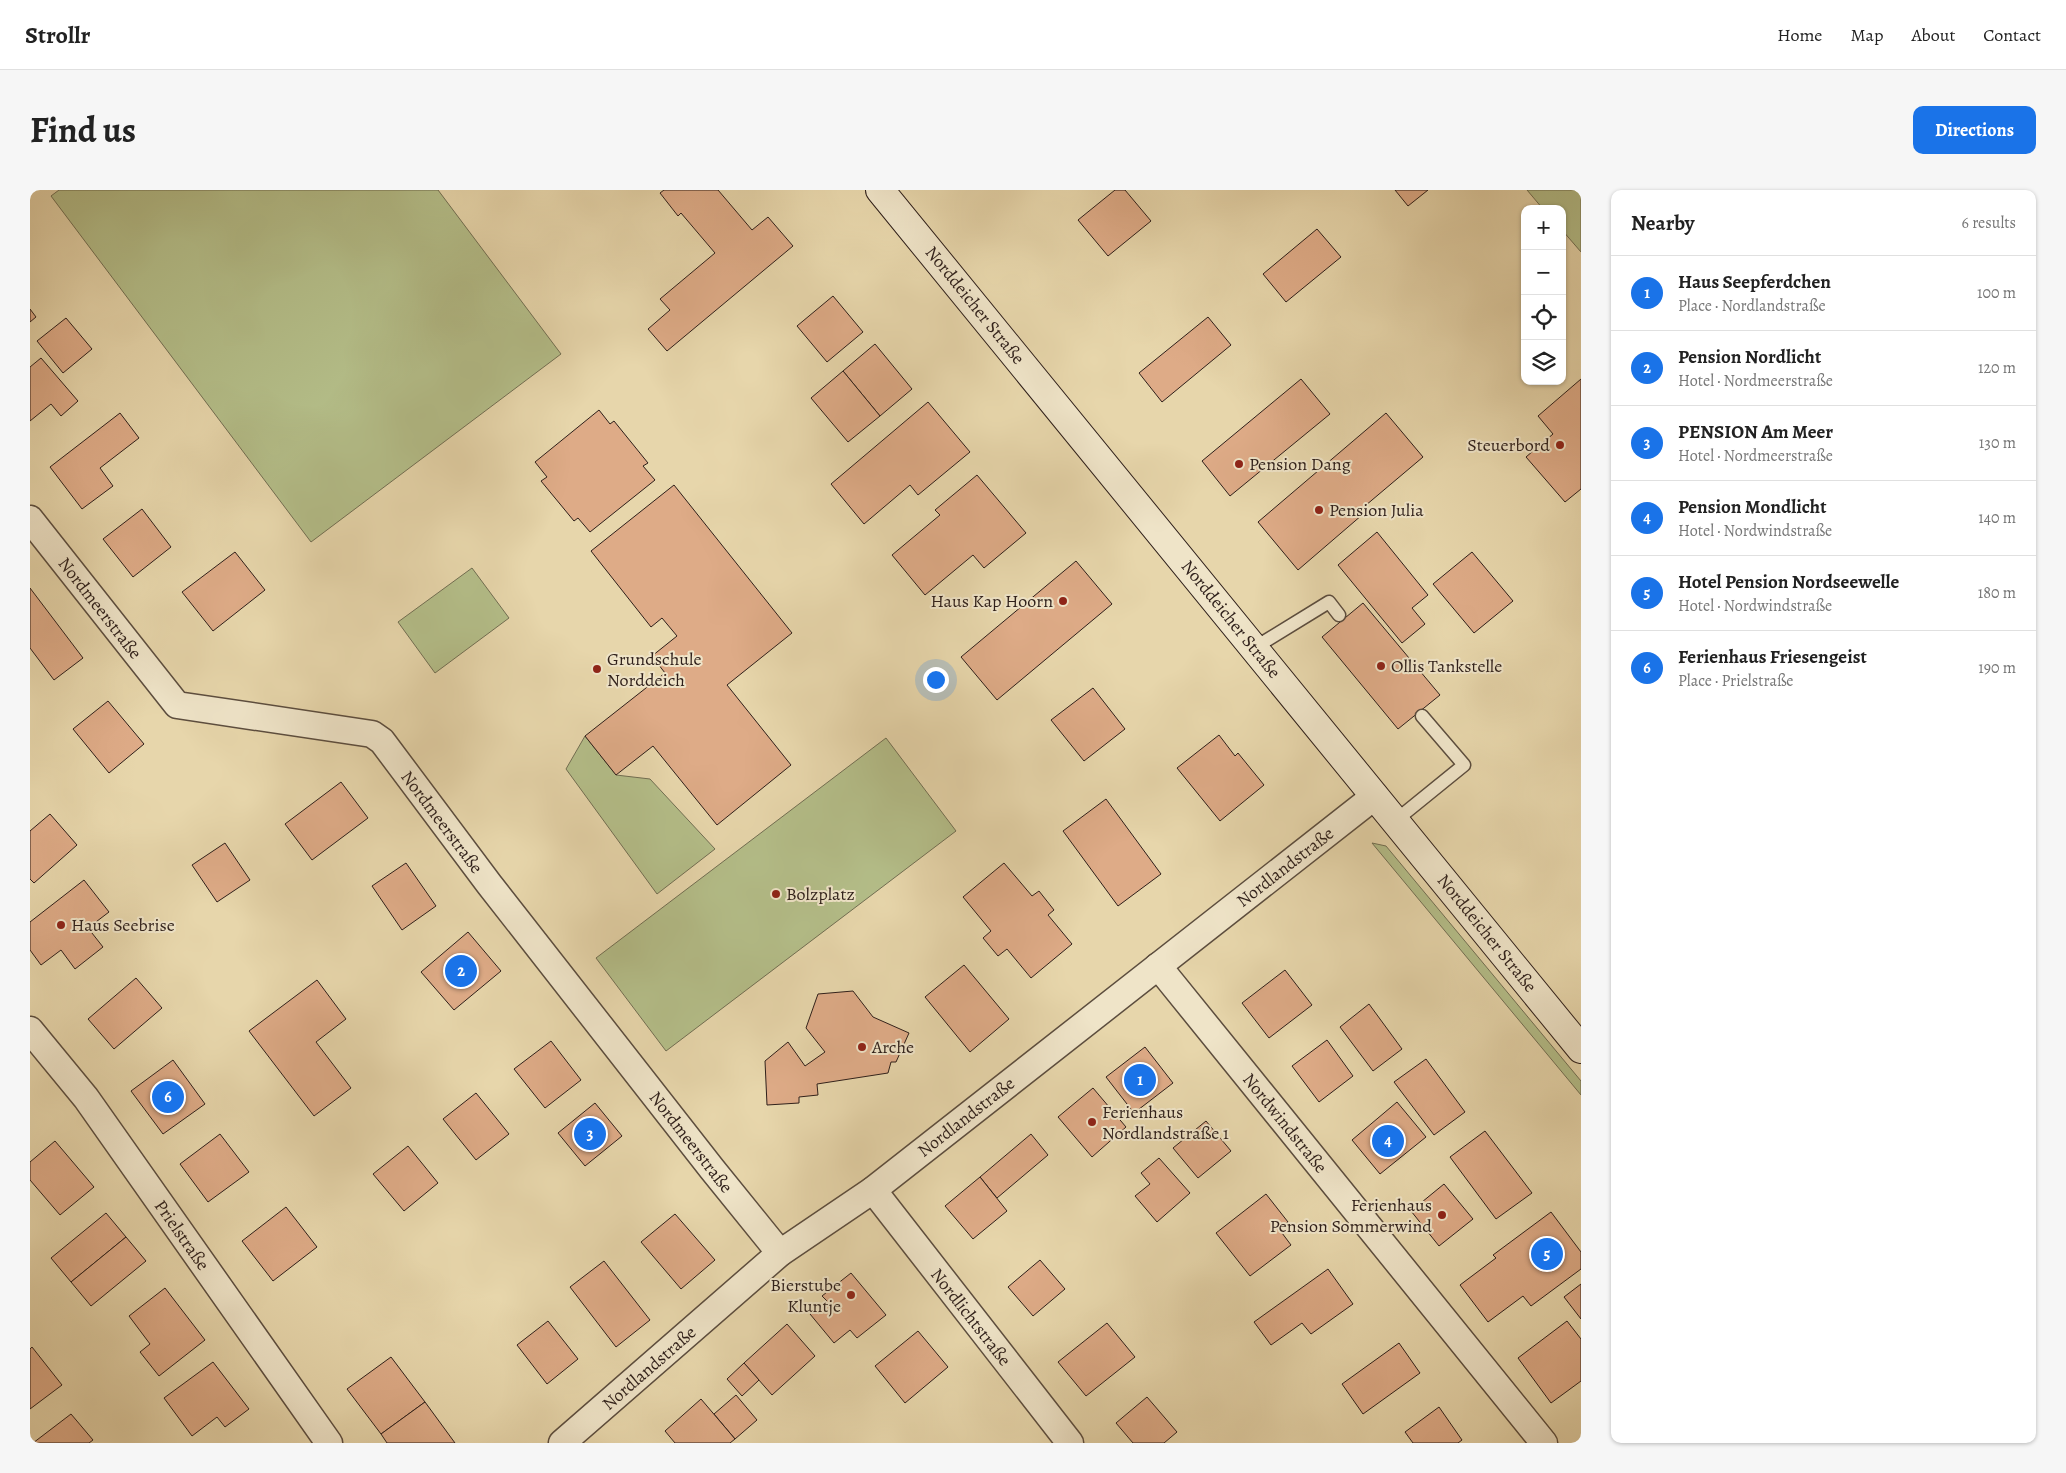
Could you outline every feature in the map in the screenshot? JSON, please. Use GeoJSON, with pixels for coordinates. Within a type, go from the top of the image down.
{"type":"FeatureCollection","features":[{"type":"Feature","properties":{"kind":"street","name":"Norddeicher Straße"},"geometry":{"type":"LineString","coordinates":[[880,190],[1581,1048]]}},
{"type":"Feature","properties":{"kind":"street","name":"Nordmeerstraße"},"geometry":{"type":"LineString","coordinates":[[30,519],[177,705],[372,734],[382,742],[496,892],[712,1169],[780,1253]]}},
{"type":"Feature","properties":{"kind":"street","name":"Nordlandstraße"},"geometry":{"type":"LineString","coordinates":[[562,1443],[780,1253],[872,1190],[1375,796]]}},
{"type":"Feature","properties":{"kind":"street","name":"Nordwindstraße"},"geometry":{"type":"LineString","coordinates":[[1158,966],[1544,1443]]}},
{"type":"Feature","properties":{"kind":"street","name":"Prielstraße"},"geometry":{"type":"LineString","coordinates":[[30,1030],[86,1098],[329,1443]]}},
{"type":"Feature","properties":{"kind":"street","name":"Nordlichtstraße"},"geometry":{"type":"LineString","coordinates":[[872,1190],[1070,1443]]}},
{"type":"Feature","properties":{"kind":"lane"},"geometry":{"type":"LineString","coordinates":[[1254,648],[1329,602],[1339,615]]}},
{"type":"Feature","properties":{"kind":"lane"},"geometry":{"type":"LineString","coordinates":[[1395,821],[1464,765],[1422,716]]}},
{"type":"Feature","properties":{"kind":"green space"},"geometry":{"type":"Polygon","coordinates":[[[59,190],[438,190],[561,354],[311,542],[51,196],[59,190]]]}},
{"type":"Feature","properties":{"kind":"green space"},"geometry":{"type":"Polygon","coordinates":[[[1527,190],[1581,190],[1581,252],[1566,235],[1566,205],[1540,205],[1527,190]]]}},
{"type":"Feature","properties":{"kind":"green space"},"geometry":{"type":"Polygon","coordinates":[[[472,568],[509,618],[435,673],[398,622],[472,568]]]}},
{"type":"Feature","properties":{"kind":"green space"},"geometry":{"type":"Polygon","coordinates":[[[585,736],[616,775],[650,779],[715,849],[657,894],[566,769],[585,736]]]}},
{"type":"Feature","properties":{"kind":"green space","name":"Bolzplatz"},"geometry":{"type":"Polygon","coordinates":[[[886,738],[956,831],[666,1051],[596,958],[886,738]]]}},
{"type":"Feature","properties":{"kind":"green space"},"geometry":{"type":"Polygon","coordinates":[[[1372,843],[1386,846],[1581,1081],[1581,1095],[1372,843]]]}},
{"type":"Feature","properties":{"kind":"building"},"geometry":{"type":"Polygon","coordinates":[[[664,190],[718,190],[752,230],[768,217],[793,246],[667,351],[648,329],[670,310],[660,299],[715,253],[681,213],[678,216],[660,193],[664,190]]]}},
{"type":"Feature","properties":{"kind":"building"},"geometry":{"type":"Polygon","coordinates":[[[1115,190],[1125,190],[1151,221],[1108,256],[1078,220],[1115,190]]]}},
{"type":"Feature","properties":{"kind":"building"},"geometry":{"type":"Polygon","coordinates":[[[1395,190],[1428,190],[1408,206],[1395,190]]]}},
{"type":"Feature","properties":{"kind":"building"},"geometry":{"type":"Polygon","coordinates":[[[1317,229],[1341,257],[1286,302],[1263,274],[1317,229]]]}},
{"type":"Feature","properties":{"kind":"building"},"geometry":{"type":"Polygon","coordinates":[[[833,296],[863,332],[827,362],[797,326],[833,296]]]}},
{"type":"Feature","properties":{"kind":"building"},"geometry":{"type":"Polygon","coordinates":[[[30,309],[36,317],[30,322],[30,309]]]}},
{"type":"Feature","properties":{"kind":"building"},"geometry":{"type":"Polygon","coordinates":[[[1208,317],[1231,345],[1162,402],[1139,373],[1208,317]]]}},
{"type":"Feature","properties":{"kind":"building"},"geometry":{"type":"Polygon","coordinates":[[[66,318],[92,349],[63,373],[37,341],[66,318]]]}},
{"type":"Feature","properties":{"kind":"building"},"geometry":{"type":"Polygon","coordinates":[[[875,344],[912,389],[880,416],[843,371],[875,344]]]}},
{"type":"Feature","properties":{"kind":"building"},"geometry":{"type":"Polygon","coordinates":[[[41,358],[78,401],[61,416],[51,404],[30,421],[30,367],[41,358]]]}},
{"type":"Feature","properties":{"kind":"building"},"geometry":{"type":"Polygon","coordinates":[[[843,371],[880,416],[848,442],[811,398],[843,371]]]}},
{"type":"Feature","properties":{"kind":"building"},"geometry":{"type":"Polygon","coordinates":[[[1301,379],[1330,414],[1230,496],[1202,461],[1301,379]]]}},
{"type":"Feature","properties":{"kind":"building","name":"Steuerbord"},"geometry":{"type":"Polygon","coordinates":[[[1581,379],[1581,489],[1565,502],[1526,457],[1553,434],[1538,416],[1581,379]]]}},
{"type":"Feature","properties":{"kind":"building"},"geometry":{"type":"Polygon","coordinates":[[[928,402],[970,452],[918,495],[910,485],[864,524],[831,484],[928,402]]]}},
{"type":"Feature","properties":{"kind":"building"},"geometry":{"type":"Polygon","coordinates":[[[599,410],[610,424],[614,421],[648,463],[643,466],[655,480],[590,532],[578,518],[574,521],[541,481],[547,477],[535,462],[599,410]]]}},
{"type":"Feature","properties":{"kind":"building"},"geometry":{"type":"Polygon","coordinates":[[[120,413],[139,438],[100,468],[113,486],[82,509],[50,467],[120,413]]]}},
{"type":"Feature","properties":{"kind":"building"},"geometry":{"type":"Polygon","coordinates":[[[1386,413],[1423,457],[1359,511],[1362,515],[1298,570],[1258,522],[1386,413]]]}},
{"type":"Feature","properties":{"kind":"building"},"geometry":{"type":"Polygon","coordinates":[[[977,475],[1026,533],[984,568],[973,555],[925,595],[892,555],[940,515],[935,510],[977,475]]]}},
{"type":"Feature","properties":{"kind":"building"},"geometry":{"type":"Polygon","coordinates":[[[674,485],[792,633],[727,685],[791,765],[717,825],[653,746],[616,775],[585,736],[665,673],[652,656],[677,636],[662,618],[651,627],[591,551],[674,485]]]}},
{"type":"Feature","properties":{"kind":"building"},"geometry":{"type":"Polygon","coordinates":[[[142,509],[171,547],[133,577],[103,539],[142,509]]]}},
{"type":"Feature","properties":{"kind":"building"},"geometry":{"type":"Polygon","coordinates":[[[1377,532],[1428,595],[1412,608],[1425,624],[1402,643],[1338,565],[1377,532]]]}},
{"type":"Feature","properties":{"kind":"building"},"geometry":{"type":"Polygon","coordinates":[[[235,552],[265,590],[213,631],[182,592],[235,552]]]}},
{"type":"Feature","properties":{"kind":"building"},"geometry":{"type":"Polygon","coordinates":[[[1472,552],[1513,601],[1474,633],[1433,584],[1472,552]]]}},
{"type":"Feature","properties":{"kind":"building"},"geometry":{"type":"Polygon","coordinates":[[[1076,561],[1112,604],[997,700],[961,657],[1076,561]]]}},
{"type":"Feature","properties":{"kind":"building"},"geometry":{"type":"Polygon","coordinates":[[[30,588],[83,658],[54,680],[30,648],[30,588]]]}},
{"type":"Feature","properties":{"kind":"building","name":"Ollis Tankstelle"},"geometry":{"type":"Polygon","coordinates":[[[1363,603],[1440,695],[1398,729],[1322,637],[1363,603]]]}},
{"type":"Feature","properties":{"kind":"building"},"geometry":{"type":"Polygon","coordinates":[[[1093,688],[1125,729],[1084,761],[1051,720],[1093,688]]]}},
{"type":"Feature","properties":{"kind":"building"},"geometry":{"type":"Polygon","coordinates":[[[108,701],[144,744],[109,773],[73,729],[108,701]]]}},
{"type":"Feature","properties":{"kind":"building"},"geometry":{"type":"Polygon","coordinates":[[[1219,735],[1235,756],[1238,753],[1264,785],[1220,821],[1177,768],[1219,735]]]}},
{"type":"Feature","properties":{"kind":"building"},"geometry":{"type":"Polygon","coordinates":[[[341,782],[368,818],[312,860],[285,824],[341,782]]]}},
{"type":"Feature","properties":{"kind":"building"},"geometry":{"type":"Polygon","coordinates":[[[1106,799],[1161,874],[1118,906],[1063,831],[1106,799]]]}},
{"type":"Feature","properties":{"kind":"building"},"geometry":{"type":"Polygon","coordinates":[[[50,814],[77,845],[34,883],[30,879],[30,831],[50,814]]]}},
{"type":"Feature","properties":{"kind":"building"},"geometry":{"type":"Polygon","coordinates":[[[225,843],[250,880],[217,902],[192,865],[225,843]]]}},
{"type":"Feature","properties":{"kind":"building"},"geometry":{"type":"Polygon","coordinates":[[[406,863],[436,906],[402,930],[372,886],[406,863]]]}},
{"type":"Feature","properties":{"kind":"building"},"geometry":{"type":"Polygon","coordinates":[[[1004,863],[1032,896],[1039,891],[1054,910],[1048,915],[1072,944],[1031,978],[1007,949],[998,956],[983,938],[991,931],[963,897],[1004,863]]]}},
{"type":"Feature","properties":{"kind":"building","name":"Haus Seebrise"},"geometry":{"type":"Polygon","coordinates":[[[84,880],[109,912],[88,928],[103,947],[75,969],[61,950],[41,965],[30,950],[30,922],[84,880]]]}},
{"type":"Feature","properties":{"kind":"building"},"geometry":{"type":"Polygon","coordinates":[[[468,932],[501,971],[454,1010],[421,972],[468,932]]]}},
{"type":"Feature","properties":{"kind":"building"},"geometry":{"type":"Polygon","coordinates":[[[964,965],[1009,1019],[970,1052],[925,997],[964,965]]]}},
{"type":"Feature","properties":{"kind":"building"},"geometry":{"type":"Polygon","coordinates":[[[1285,970],[1312,1005],[1269,1038],[1242,1003],[1285,970]]]}},
{"type":"Feature","properties":{"kind":"building"},"geometry":{"type":"Polygon","coordinates":[[[136,978],[162,1008],[114,1049],[88,1019],[136,978]]]}},
{"type":"Feature","properties":{"kind":"building"},"geometry":{"type":"Polygon","coordinates":[[[317,980],[346,1019],[316,1042],[351,1088],[314,1116],[249,1031],[317,980]]]}},
{"type":"Feature","properties":{"kind":"building","name":"Arche"},"geometry":{"type":"Polygon","coordinates":[[[853,991],[873,1017],[909,1033],[896,1062],[891,1062],[888,1073],[817,1084],[818,1095],[799,1097],[799,1103],[767,1105],[765,1061],[788,1042],[805,1066],[825,1052],[806,1028],[818,994],[853,991]]]}},
{"type":"Feature","properties":{"kind":"building"},"geometry":{"type":"Polygon","coordinates":[[[1369,1004],[1402,1049],[1373,1071],[1340,1027],[1369,1004]]]}},
{"type":"Feature","properties":{"kind":"building"},"geometry":{"type":"Polygon","coordinates":[[[1327,1040],[1353,1076],[1319,1102],[1292,1066],[1327,1040]]]}},
{"type":"Feature","properties":{"kind":"building"},"geometry":{"type":"Polygon","coordinates":[[[551,1041],[581,1080],[545,1108],[514,1069],[551,1041]]]}},
{"type":"Feature","properties":{"kind":"building"},"geometry":{"type":"Polygon","coordinates":[[[1145,1047],[1173,1083],[1134,1113],[1106,1077],[1145,1047]]]}},
{"type":"Feature","properties":{"kind":"building"},"geometry":{"type":"Polygon","coordinates":[[[1426,1059],[1465,1112],[1434,1135],[1394,1082],[1426,1059]]]}},
{"type":"Feature","properties":{"kind":"building"},"geometry":{"type":"Polygon","coordinates":[[[173,1060],[205,1104],[163,1134],[131,1091],[173,1060]]]}},
{"type":"Feature","properties":{"kind":"building","name":"Ferienhaus Nordlandstraße 1"},"geometry":{"type":"Polygon","coordinates":[[[1093,1088],[1126,1127],[1092,1157],[1058,1117],[1093,1088]]]}},
{"type":"Feature","properties":{"kind":"building"},"geometry":{"type":"Polygon","coordinates":[[[476,1093],[509,1134],[476,1160],[443,1119],[476,1093]]]}},
{"type":"Feature","properties":{"kind":"building"},"geometry":{"type":"Polygon","coordinates":[[[1397,1102],[1426,1137],[1380,1174],[1352,1140],[1397,1102]]]}},
{"type":"Feature","properties":{"kind":"building"},"geometry":{"type":"Polygon","coordinates":[[[595,1103],[622,1136],[585,1166],[558,1133],[595,1103]]]}},
{"type":"Feature","properties":{"kind":"building"},"geometry":{"type":"Polygon","coordinates":[[[1206,1121],[1231,1151],[1198,1178],[1173,1148],[1206,1121]]]}},
{"type":"Feature","properties":{"kind":"building"},"geometry":{"type":"Polygon","coordinates":[[[1485,1131],[1532,1193],[1496,1219],[1450,1157],[1485,1131]]]}},
{"type":"Feature","properties":{"kind":"building"},"geometry":{"type":"Polygon","coordinates":[[[220,1134],[249,1172],[208,1202],[180,1164],[220,1134]]]}},
{"type":"Feature","properties":{"kind":"building"},"geometry":{"type":"Polygon","coordinates":[[[1031,1134],[1048,1155],[997,1198],[980,1177],[1031,1134]]]}},
{"type":"Feature","properties":{"kind":"building"},"geometry":{"type":"Polygon","coordinates":[[[55,1141],[94,1187],[60,1215],[30,1180],[30,1162],[55,1141]]]}},
{"type":"Feature","properties":{"kind":"building"},"geometry":{"type":"Polygon","coordinates":[[[408,1146],[438,1183],[404,1211],[373,1174],[408,1146]]]}},
{"type":"Feature","properties":{"kind":"building"},"geometry":{"type":"Polygon","coordinates":[[[1159,1158],[1190,1193],[1157,1222],[1135,1196],[1150,1184],[1141,1173],[1159,1158]]]}},
{"type":"Feature","properties":{"kind":"building"},"geometry":{"type":"Polygon","coordinates":[[[980,1177],[1007,1211],[973,1239],[945,1206],[980,1177]]]}},
{"type":"Feature","properties":{"kind":"building","name":"Ferienhaus Pension Sommerwind"},"geometry":{"type":"Polygon","coordinates":[[[1444,1184],[1473,1219],[1439,1246],[1411,1211],[1444,1184]]]}},
{"type":"Feature","properties":{"kind":"building"},"geometry":{"type":"Polygon","coordinates":[[[1266,1194],[1288,1222],[1279,1229],[1291,1245],[1250,1276],[1216,1233],[1266,1194]]]}},
{"type":"Feature","properties":{"kind":"building"},"geometry":{"type":"Polygon","coordinates":[[[286,1207],[317,1247],[273,1281],[242,1241],[286,1207]]]}},
{"type":"Feature","properties":{"kind":"building"},"geometry":{"type":"Polygon","coordinates":[[[1551,1212],[1581,1252],[1581,1269],[1531,1306],[1523,1296],[1488,1322],[1460,1285],[1496,1258],[1493,1255],[1551,1212]]]}},
{"type":"Feature","properties":{"kind":"building"},"geometry":{"type":"Polygon","coordinates":[[[106,1213],[126,1237],[71,1282],[51,1258],[106,1213]]]}},
{"type":"Feature","properties":{"kind":"building"},"geometry":{"type":"Polygon","coordinates":[[[675,1214],[715,1260],[681,1289],[641,1242],[675,1214]]]}},
{"type":"Feature","properties":{"kind":"building"},"geometry":{"type":"Polygon","coordinates":[[[126,1237],[146,1261],[91,1306],[71,1282],[126,1237]]]}},
{"type":"Feature","properties":{"kind":"building"},"geometry":{"type":"Polygon","coordinates":[[[1040,1260],[1065,1289],[1033,1316],[1008,1287],[1040,1260]]]}},
{"type":"Feature","properties":{"kind":"building"},"geometry":{"type":"Polygon","coordinates":[[[604,1261],[650,1320],[616,1347],[570,1287],[604,1261]]]}},
{"type":"Feature","properties":{"kind":"building"},"geometry":{"type":"Polygon","coordinates":[[[1328,1269],[1353,1304],[1311,1334],[1302,1323],[1271,1345],[1254,1322],[1328,1269]]]}},
{"type":"Feature","properties":{"kind":"building"},"geometry":{"type":"Polygon","coordinates":[[[851,1273],[886,1315],[857,1338],[850,1330],[834,1343],[810,1314],[827,1301],[822,1296],[851,1273]]]}},
{"type":"Feature","properties":{"kind":"building"},"geometry":{"type":"Polygon","coordinates":[[[1581,1284],[1581,1319],[1564,1297],[1581,1284]]]}},
{"type":"Feature","properties":{"kind":"building"},"geometry":{"type":"Polygon","coordinates":[[[165,1288],[205,1340],[159,1376],[140,1352],[150,1344],[129,1316],[165,1288]]]}},
{"type":"Feature","properties":{"kind":"building"},"geometry":{"type":"Polygon","coordinates":[[[548,1321],[578,1359],[547,1384],[517,1345],[548,1321]]]}},
{"type":"Feature","properties":{"kind":"building"},"geometry":{"type":"Polygon","coordinates":[[[1567,1321],[1581,1339],[1581,1381],[1551,1403],[1518,1358],[1567,1321]]]}},
{"type":"Feature","properties":{"kind":"building"},"geometry":{"type":"Polygon","coordinates":[[[1107,1323],[1135,1357],[1086,1396],[1058,1362],[1107,1323]]]}},
{"type":"Feature","properties":{"kind":"building"},"geometry":{"type":"Polygon","coordinates":[[[787,1324],[815,1356],[772,1395],[744,1363],[787,1324]]]}},
{"type":"Feature","properties":{"kind":"building"},"geometry":{"type":"Polygon","coordinates":[[[918,1331],[948,1367],[905,1403],[875,1366],[918,1331]]]}},
{"type":"Feature","properties":{"kind":"building"},"geometry":{"type":"Polygon","coordinates":[[[1399,1343],[1420,1373],[1363,1414],[1342,1384],[1399,1343]]]}},
{"type":"Feature","properties":{"kind":"building"},"geometry":{"type":"Polygon","coordinates":[[[32,1347],[62,1385],[30,1409],[30,1349],[32,1347]]]}},
{"type":"Feature","properties":{"kind":"building"},"geometry":{"type":"Polygon","coordinates":[[[391,1357],[425,1402],[381,1434],[347,1389],[391,1357]]]}},
{"type":"Feature","properties":{"kind":"building"},"geometry":{"type":"Polygon","coordinates":[[[213,1362],[249,1409],[225,1427],[217,1417],[192,1436],[164,1398],[213,1362]]]}},
{"type":"Feature","properties":{"kind":"building"},"geometry":{"type":"Polygon","coordinates":[[[744,1363],[759,1380],[742,1396],[727,1379],[744,1363]]]}},
{"type":"Feature","properties":{"kind":"building"},"geometry":{"type":"Polygon","coordinates":[[[736,1395],[757,1420],[735,1439],[714,1414],[736,1395]]]}},
{"type":"Feature","properties":{"kind":"building"},"geometry":{"type":"Polygon","coordinates":[[[1147,1397],[1177,1432],[1164,1443],[1133,1443],[1116,1423],[1147,1397]]]}},
{"type":"Feature","properties":{"kind":"building"},"geometry":{"type":"Polygon","coordinates":[[[701,1399],[735,1439],[730,1443],[675,1443],[665,1431],[701,1399]]]}},
{"type":"Feature","properties":{"kind":"building"},"geometry":{"type":"Polygon","coordinates":[[[425,1402],[455,1443],[387,1443],[381,1434],[425,1402]]]}},
{"type":"Feature","properties":{"kind":"building"},"geometry":{"type":"Polygon","coordinates":[[[1439,1407],[1462,1440],[1458,1443],[1413,1443],[1405,1432],[1439,1407]]]}},
{"type":"Feature","properties":{"kind":"building"},"geometry":{"type":"Polygon","coordinates":[[[71,1414],[93,1440],[89,1443],[33,1443],[71,1414]]]}},
{"type":"Feature","properties":{"kind":"place","name":"Steuerbord"},"geometry":{"type":"Point","coordinates":[1560,445]}},
{"type":"Feature","properties":{"kind":"place","name":"Pension Dang"},"geometry":{"type":"Point","coordinates":[1239,464]}},
{"type":"Feature","properties":{"kind":"place","name":"Pension Julia"},"geometry":{"type":"Point","coordinates":[1319,510]}},
{"type":"Feature","properties":{"kind":"place","name":"Haus Kap Hoorn"},"geometry":{"type":"Point","coordinates":[1063,601]}},
{"type":"Feature","properties":{"kind":"place","name":"Ollis Tankstelle"},"geometry":{"type":"Point","coordinates":[1381,666]}},
{"type":"Feature","properties":{"kind":"place","name":"Grundschule Norddeich"},"geometry":{"type":"Point","coordinates":[597,669]}},
{"type":"Feature","properties":{"kind":"place","name":"Bolzplatz"},"geometry":{"type":"Point","coordinates":[776,894]}},
{"type":"Feature","properties":{"kind":"place","name":"Haus Seebrise"},"geometry":{"type":"Point","coordinates":[61,925]}},
{"type":"Feature","properties":{"kind":"place","name":"Pension Nordlicht"},"geometry":{"type":"Point","coordinates":[461,971]}},
{"type":"Feature","properties":{"kind":"place","name":"Arche"},"geometry":{"type":"Point","coordinates":[862,1047]}},
{"type":"Feature","properties":{"kind":"place","name":"Haus Seepferdchen"},"geometry":{"type":"Point","coordinates":[1140,1080]}},
{"type":"Feature","properties":{"kind":"place","name":"Ferienhaus Friesengeist"},"geometry":{"type":"Point","coordinates":[168,1097]}},
{"type":"Feature","properties":{"kind":"place","name":"Ferienhaus Nordlandstraße 1"},"geometry":{"type":"Point","coordinates":[1092,1122]}},
{"type":"Feature","properties":{"kind":"place","name":"PENSION Am Meer"},"geometry":{"type":"Point","coordinates":[590,1134]}},
{"type":"Feature","properties":{"kind":"place","name":"Pension Mondlicht"},"geometry":{"type":"Point","coordinates":[1388,1141]}},
{"type":"Feature","properties":{"kind":"place","name":"Ferienhaus Pension Sommerwind"},"geometry":{"type":"Point","coordinates":[1442,1215]}},
{"type":"Feature","properties":{"kind":"place","name":"Hotel Pension Nordseewelle"},"geometry":{"type":"Point","coordinates":[1547,1254]}},
{"type":"Feature","properties":{"kind":"place","name":"Bierstube Kluntje"},"geometry":{"type":"Point","coordinates":[851,1295]}}]}
